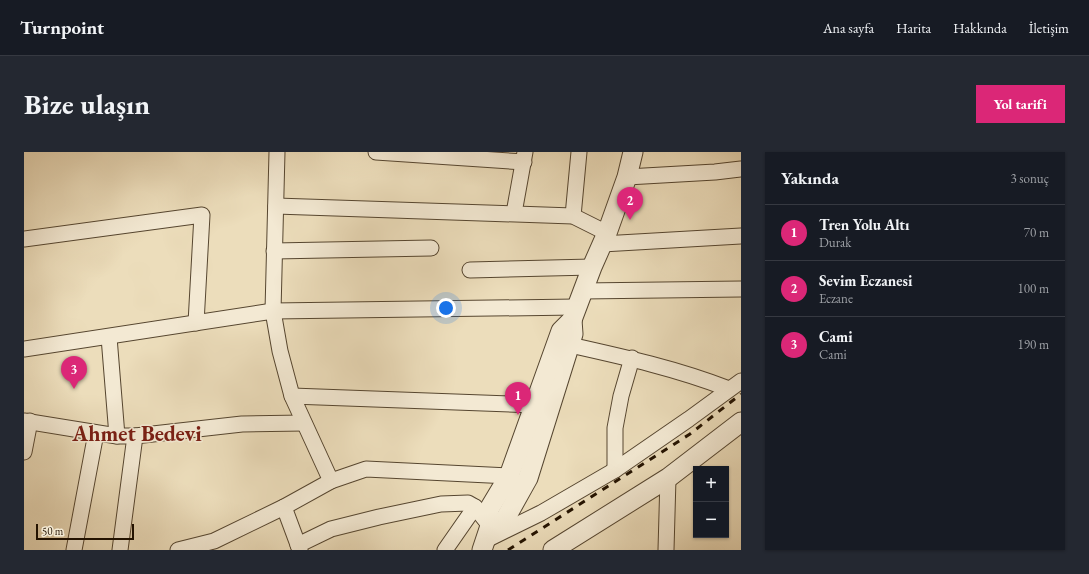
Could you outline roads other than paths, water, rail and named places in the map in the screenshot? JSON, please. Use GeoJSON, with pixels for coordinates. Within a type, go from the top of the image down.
{"type":"FeatureCollection","features":[{"type":"Feature","properties":{"kind":"street"},"geometry":{"type":"LineString","coordinates":[[277,152],[273,311],[280,351],[292,396],[331,482]]}},
{"type":"Feature","properties":{"kind":"street"},"geometry":{"type":"LineString","coordinates":[[376,152],[524,157],[514,213]]}},
{"type":"Feature","properties":{"kind":"street"},"geometry":{"type":"LineString","coordinates":[[573,216],[579,152]]}},
{"type":"Feature","properties":{"kind":"street"},"geometry":{"type":"LineString","coordinates":[[486,539],[488,512],[509,476],[560,332],[577,306],[605,238],[627,177],[632,152]]}},
{"type":"Feature","properties":{"kind":"street"},"geometry":{"type":"LineString","coordinates":[[627,177],[741,169]]}},
{"type":"Feature","properties":{"kind":"street"},"geometry":{"type":"LineString","coordinates":[[276,206],[573,216],[605,238],[741,236]]}},
{"type":"Feature","properties":{"kind":"street"},"geometry":{"type":"LineString","coordinates":[[24,239],[202,215],[196,323]]}},
{"type":"Feature","properties":{"kind":"street"},"geometry":{"type":"LineString","coordinates":[[274,251],[431,248]]}},
{"type":"Feature","properties":{"kind":"street"},"geometry":{"type":"LineString","coordinates":[[470,270],[592,267]]}},
{"type":"Feature","properties":{"kind":"street"},"geometry":{"type":"LineString","coordinates":[[24,349],[273,311],[577,306],[741,289]]}},
{"type":"Feature","properties":{"kind":"street"},"geometry":{"type":"LineString","coordinates":[[486,539],[504,521],[528,478],[570,345],[577,306]]}},
{"type":"Feature","properties":{"kind":"street"},"geometry":{"type":"LineString","coordinates":[[109,337],[117,436]]}},
{"type":"Feature","properties":{"kind":"street"},"geometry":{"type":"LineString","coordinates":[[570,345],[632,358],[698,378],[735,385]]}},
{"type":"Feature","properties":{"kind":"street"},"geometry":{"type":"LineString","coordinates":[[615,470],[615,428],[621,396],[632,358]]}},
{"type":"Feature","properties":{"kind":"street"},"geometry":{"type":"LineString","coordinates":[[486,539],[541,513],[615,470],[735,385]]}},
{"type":"Feature","properties":{"kind":"street"},"geometry":{"type":"LineString","coordinates":[[292,396],[535,405]]}},
{"type":"Feature","properties":{"kind":"street"},"geometry":{"type":"LineString","coordinates":[[24,452],[27,421],[117,436],[135,436],[242,424],[304,423]]}},
{"type":"Feature","properties":{"kind":"street"},"geometry":{"type":"LineString","coordinates":[[553,550],[668,478],[741,422]]}},
{"type":"Feature","properties":{"kind":"street"},"geometry":{"type":"LineString","coordinates":[[74,550],[96,433]]}},
{"type":"Feature","properties":{"kind":"street"},"geometry":{"type":"LineString","coordinates":[[120,550],[135,436]]}},
{"type":"Feature","properties":{"kind":"street"},"geometry":{"type":"LineString","coordinates":[[178,550],[214,546],[331,482],[366,469],[509,476]]}},
{"type":"Feature","properties":{"kind":"street"},"geometry":{"type":"LineString","coordinates":[[666,550],[668,478]]}},
{"type":"Feature","properties":{"kind":"street"},"geometry":{"type":"LineString","coordinates":[[284,507],[299,547],[331,529],[441,504],[468,502],[475,507],[486,539]]}},
{"type":"Feature","properties":{"kind":"street"},"geometry":{"type":"LineString","coordinates":[[445,550],[475,507]]}},
{"type":"Feature","properties":{"kind":"railway"},"geometry":{"type":"LineString","coordinates":[[508,550],[690,434],[741,394]]}},
{"type":"Feature","properties":{"kind":"place","name":"Sevim Eczanesi"},"geometry":{"type":"Point","coordinates":[630,220]}},
{"type":"Feature","properties":{"kind":"place","name":"Cami"},"geometry":{"type":"Point","coordinates":[74,389]}},
{"type":"Feature","properties":{"kind":"place","name":"Tren Yolu Altı"},"geometry":{"type":"Point","coordinates":[518,415]}},
{"type":"Feature","properties":{"kind":"district","name":"Ahmet Bedevi"},"geometry":{"type":"Point","coordinates":[137,433]}}]}
